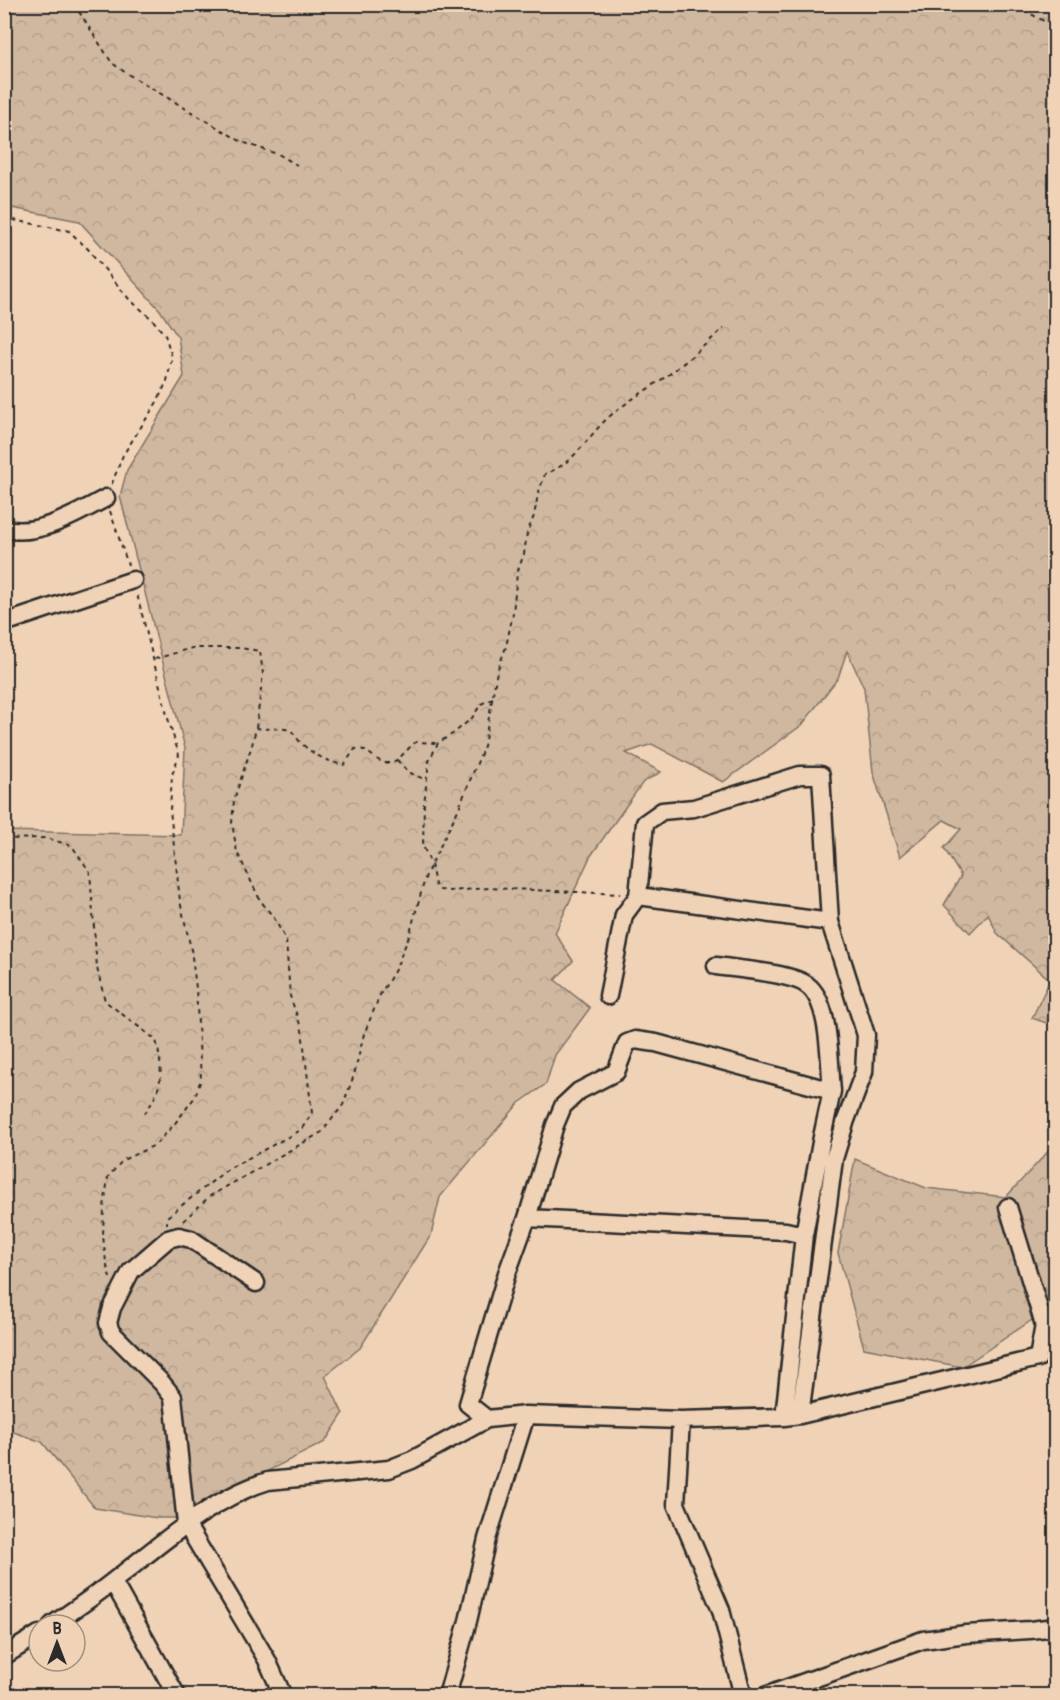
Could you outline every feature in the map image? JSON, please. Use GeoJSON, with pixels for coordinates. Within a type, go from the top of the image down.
{"type":"FeatureCollection","features":[{"type":"Feature","properties":{"kind":"street"},"geometry":{"type":"LineString","coordinates":[[4,528],[32,531],[82,511],[106,498]]}},
{"type":"Feature","properties":{"kind":"street"},"geometry":{"type":"LineString","coordinates":[[4,623],[133,580]]}},
{"type":"Feature","properties":{"kind":"street"},"geometry":{"type":"LineString","coordinates":[[608,996],[624,915],[638,896],[645,823],[662,811],[694,808],[800,775],[821,775],[830,922],[866,1035],[864,1072],[834,1159],[792,1416]]}},
{"type":"Feature","properties":{"kind":"street"},"geometry":{"type":"LineString","coordinates":[[638,896],[830,922]]}},
{"type":"Feature","properties":{"kind":"street"},"geometry":{"type":"LineString","coordinates":[[716,966],[795,979],[808,985],[820,1001],[826,1030],[832,1091],[804,1235],[792,1416]]}},
{"type":"Feature","properties":{"kind":"street"},"geometry":{"type":"LineString","coordinates":[[487,1419],[468,1404],[555,1125],[563,1106],[579,1091],[616,1072],[627,1043],[635,1040],[656,1043],[832,1091]]}},
{"type":"Feature","properties":{"kind":"street"},"geometry":{"type":"LineString","coordinates":[[69,1613],[113,1582],[186,1524],[251,1486],[267,1481],[389,1469],[412,1460],[487,1419],[526,1415],[681,1420],[792,1416],[1038,1358],[1044,1325],[1008,1207]]}},
{"type":"Feature","properties":{"kind":"street"},"geometry":{"type":"LineString","coordinates":[[526,1218],[786,1231],[804,1235]]}},
{"type":"Feature","properties":{"kind":"street"},"geometry":{"type":"LineString","coordinates":[[256,1283],[191,1239],[179,1236],[168,1239],[131,1271],[108,1323],[111,1332],[173,1397],[186,1524],[267,1660],[283,1695]]}},
{"type":"Feature","properties":{"kind":"street"},"geometry":{"type":"LineString","coordinates":[[447,1695],[488,1539],[526,1415]]}},
{"type":"Feature","properties":{"kind":"street"},"geometry":{"type":"LineString","coordinates":[[681,1420],[676,1504],[721,1610],[743,1695]]}},
{"type":"Feature","properties":{"kind":"street"},"geometry":{"type":"LineString","coordinates":[[113,1582],[177,1695]]}},
{"type":"Feature","properties":{"kind":"street"},"geometry":{"type":"LineString","coordinates":[[765,1695],[923,1640],[1056,1627]]}},
{"type":"Feature","properties":{"kind":"street"},"geometry":{"type":"LineString","coordinates":[[4,1656],[27,1642]]}},
{"type":"Feature","properties":{"kind":"path"},"geometry":{"type":"LineString","coordinates":[[74,4],[112,63],[187,111],[242,142],[280,155],[297,165]]}},
{"type":"Feature","properties":{"kind":"path"},"geometry":{"type":"LineString","coordinates":[[1017,4],[1026,12],[1046,21],[1056,30]]}},
{"type":"Feature","properties":{"kind":"path"},"geometry":{"type":"LineString","coordinates":[[4,219],[69,231],[88,249],[129,299],[152,319],[165,335],[172,357],[166,381],[157,402],[123,455],[106,498],[133,580],[166,715],[179,755],[172,775],[170,810],[180,901],[191,949],[196,988],[201,1079],[195,1097],[155,1145],[123,1160],[108,1177],[104,1208],[105,1253],[110,1279],[119,1294]]}},
{"type":"Feature","properties":{"kind":"path"},"geometry":{"type":"LineString","coordinates":[[168,1239],[210,1196],[322,1132],[343,1105],[354,1075],[364,1034],[409,936],[426,875],[458,810],[484,746],[497,671],[506,647],[513,613],[517,573],[545,474],[560,468],[585,447],[594,431],[610,417],[667,375],[724,328]]}},
{"type":"Feature","properties":{"kind":"path"},"geometry":{"type":"LineString","coordinates":[[154,660],[192,648],[240,648],[260,651],[263,674],[256,728],[234,800],[232,823],[237,852],[260,900],[274,918],[286,940],[290,996],[302,1030],[312,1113],[301,1130],[228,1169],[167,1216],[168,1239]]}},
{"type":"Feature","properties":{"kind":"path"},"geometry":{"type":"LineString","coordinates":[[493,698],[481,704],[472,718],[438,743],[429,761],[424,804],[423,846],[431,864],[435,885],[440,890],[450,891],[489,888],[638,896]]}},
{"type":"Feature","properties":{"kind":"path"},"geometry":{"type":"LineString","coordinates":[[256,728],[287,729],[315,755],[344,765],[355,749],[360,748],[370,752],[379,762],[397,760],[416,742],[438,743]]}},
{"type":"Feature","properties":{"kind":"path"},"geometry":{"type":"LineString","coordinates":[[397,760],[408,772],[427,780]]}},
{"type":"Feature","properties":{"kind":"path"},"geometry":{"type":"LineString","coordinates":[[4,839],[47,838],[72,846],[90,872],[97,968],[105,1001],[156,1040],[161,1079],[155,1098],[145,1113]]}},
{"type":"Feature","properties":{"kind":"green space"},"geometry":{"type":"Polygon","coordinates":[[[5,5],[1055,5],[1055,1026],[1032,1018],[1050,980],[997,933],[988,914],[970,933],[944,905],[961,876],[944,848],[961,829],[944,820],[900,857],[873,772],[864,688],[847,651],[838,678],[802,725],[723,782],[652,744],[626,753],[661,772],[643,782],[590,857],[555,933],[573,961],[555,980],[590,1008],[555,1055],[546,1084],[519,1103],[440,1197],[431,1235],[360,1348],[325,1376],[343,1414],[325,1442],[175,1518],[157,1518],[95,1508],[42,1442],[5,1429],[5,831],[181,835],[185,748],[120,496],[127,470],[184,376],[178,337],[160,310],[79,221],[7,207],[5,203],[5,5]]]}},
{"type":"Feature","properties":{"kind":"green space"},"geometry":{"type":"Polygon","coordinates":[[[1055,1144],[1055,1295],[1032,1320],[962,1367],[864,1348],[838,1253],[855,1159],[926,1188],[1006,1197],[1055,1144]]]}}]}
